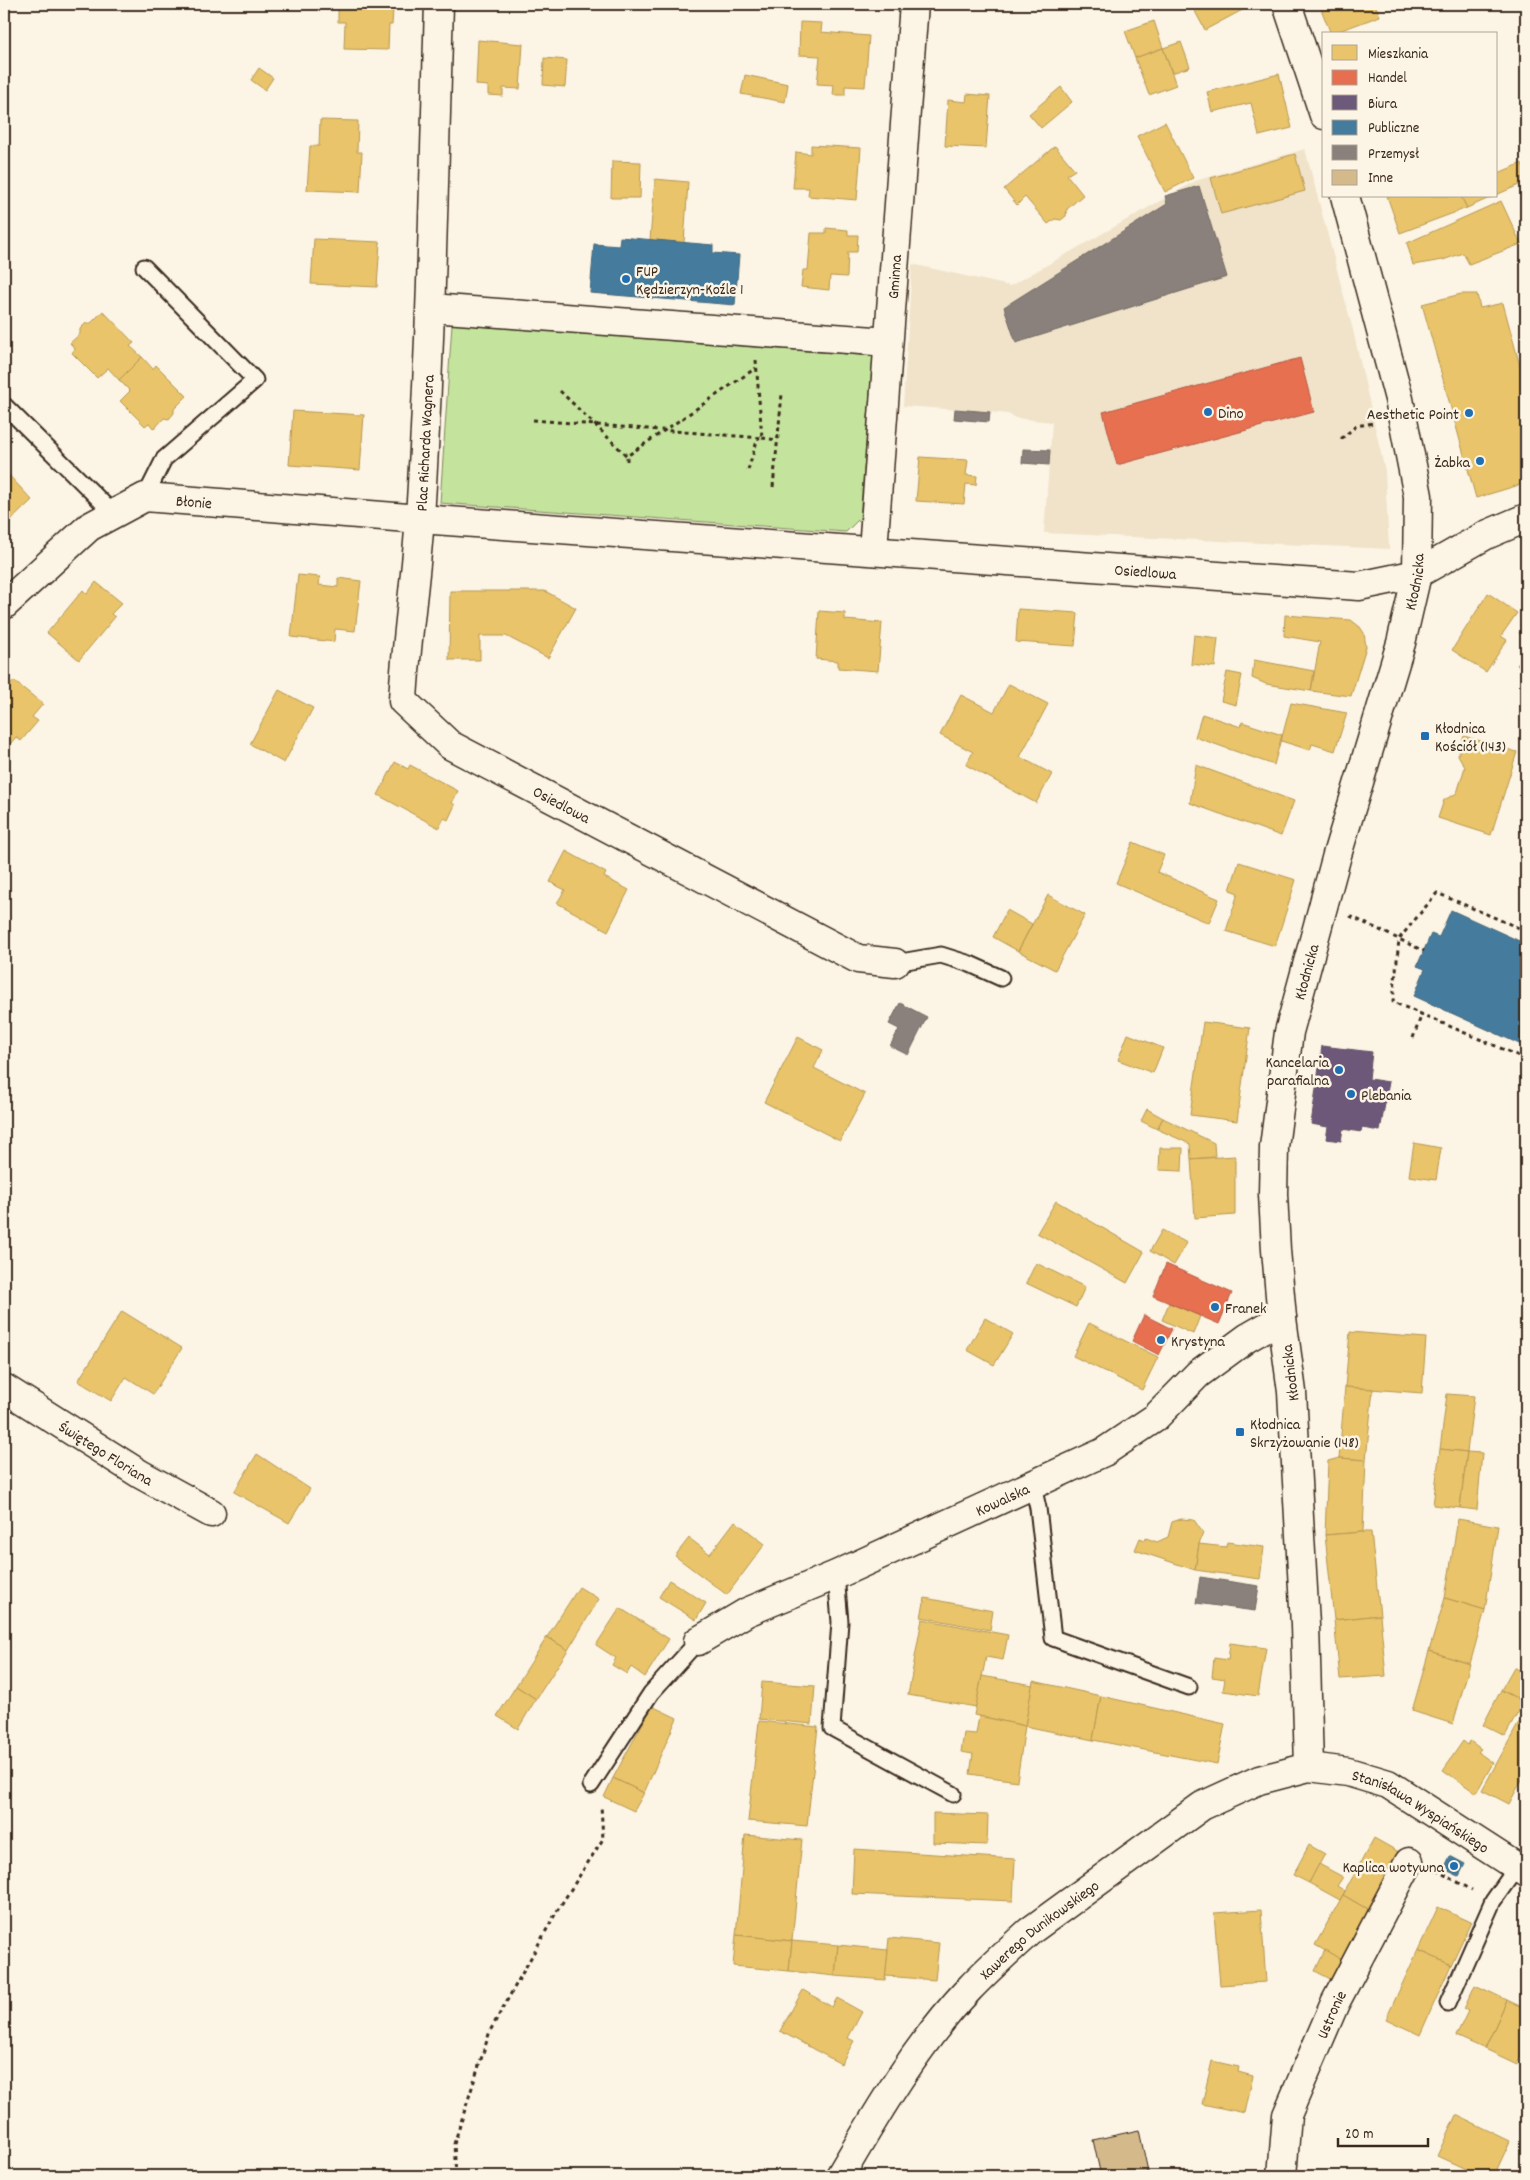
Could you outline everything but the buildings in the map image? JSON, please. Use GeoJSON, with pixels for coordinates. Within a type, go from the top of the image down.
{"type":"FeatureCollection","features":[{"type":"Feature","properties":{"kind":"street","name":"Plac Richarda Wagnera"},"geometry":{"type":"LineString","coordinates":[[439,4],[431,308],[420,519],[873,550]]}},
{"type":"Feature","properties":{"kind":"street","name":"Gminna"},"geometry":{"type":"LineString","coordinates":[[873,550],[914,4]]}},
{"type":"Feature","properties":{"kind":"street"},"geometry":{"type":"LineString","coordinates":[[1287,4],[1322,109]]}},
{"type":"Feature","properties":{"kind":"street","name":"Kłodnicka"},"geometry":{"type":"LineString","coordinates":[[1309,1767],[1305,1625],[1292,1392],[1282,1318],[1273,1194],[1273,1165],[1280,1087],[1289,1032],[1337,855],[1401,643],[1417,574],[1418,496],[1399,399],[1345,198]]}},
{"type":"Feature","properties":{"kind":"street"},"geometry":{"type":"LineString","coordinates":[[431,308],[888,342]]}},
{"type":"Feature","properties":{"kind":"street"},"geometry":{"type":"LineString","coordinates":[[4,605],[89,527],[145,497]]}},
{"type":"Feature","properties":{"kind":"street","name":"Błonie"},"geometry":{"type":"LineString","coordinates":[[145,497],[420,519]]}},
{"type":"Feature","properties":{"kind":"street","name":"Osiedlowa"},"geometry":{"type":"LineString","coordinates":[[873,550],[1359,586],[1417,574],[1486,536],[1526,518]]}},
{"type":"Feature","properties":{"kind":"street","name":"Osiedlowa"},"geometry":{"type":"LineString","coordinates":[[420,519],[405,652],[403,701],[450,745],[858,959],[895,963]]}},
{"type":"Feature","properties":{"kind":"street","name":"Kowalska"},"geometry":{"type":"LineString","coordinates":[[698,1641],[746,1612],[836,1576],[1104,1452],[1156,1418],[1198,1374],[1246,1338],[1282,1318]]}},
{"type":"Feature","properties":{"kind":"street","name":"Świętego Floriana"},"geometry":{"type":"LineString","coordinates":[[4,1388],[140,1474],[211,1513]]}},
{"type":"Feature","properties":{"kind":"street","name":"Stanisława Wyspiańskiego"},"geometry":{"type":"LineString","coordinates":[[1309,1767],[1348,1772],[1388,1784],[1522,1870]]}},
{"type":"Feature","properties":{"kind":"street","name":"Xawerego Dunikowskiego"},"geometry":{"type":"LineString","coordinates":[[840,2176],[877,2112],[922,2047],[968,1990],[1030,1932],[1202,1806],[1259,1780],[1309,1767]]}},
{"type":"Feature","properties":{"kind":"street","name":"Ustronie"},"geometry":{"type":"LineString","coordinates":[[1282,2176],[1287,2115],[1334,2002],[1410,1862]]}},
{"type":"Feature","properties":{"kind":"lane"},"geometry":{"type":"LineString","coordinates":[[144,267],[255,380],[164,459],[145,497]]}},
{"type":"Feature","properties":{"kind":"lane"},"geometry":{"type":"LineString","coordinates":[[4,405],[114,514]]}},
{"type":"Feature","properties":{"kind":"lane"},"geometry":{"type":"LineString","coordinates":[[895,963],[941,955],[970,964],[1001,978]]}},
{"type":"Feature","properties":{"kind":"lane"},"geometry":{"type":"LineString","coordinates":[[1033,1486],[1038,1508],[1053,1638],[1189,1687]]}},
{"type":"Feature","properties":{"kind":"lane"},"geometry":{"type":"LineString","coordinates":[[836,1576],[840,1622],[832,1728],[953,1794]]}},
{"type":"Feature","properties":{"kind":"lane"},"geometry":{"type":"LineString","coordinates":[[591,1785],[650,1693],[698,1641]]}},
{"type":"Feature","properties":{"kind":"lane"},"geometry":{"type":"LineString","coordinates":[[1448,2003],[1494,1901],[1522,1870]]}},
{"type":"Feature","properties":{"kind":"path"},"geometry":{"type":"LineString","coordinates":[[748,470],[760,438],[756,368],[758,332]]}},
{"type":"Feature","properties":{"kind":"path"},"geometry":{"type":"LineString","coordinates":[[626,461],[627,456],[756,368]]}},
{"type":"Feature","properties":{"kind":"path"},"geometry":{"type":"LineString","coordinates":[[560,391],[627,456]]}},
{"type":"Feature","properties":{"kind":"path"},"geometry":{"type":"LineString","coordinates":[[773,487],[782,394]]}},
{"type":"Feature","properties":{"kind":"path"},"geometry":{"type":"LineString","coordinates":[[533,420],[778,440]]}},
{"type":"Feature","properties":{"kind":"path"},"geometry":{"type":"LineString","coordinates":[[1526,931],[1437,893],[1399,939],[1393,1002],[1526,1059]]}},
{"type":"Feature","properties":{"kind":"path"},"geometry":{"type":"LineString","coordinates":[[1344,913],[1424,951]]}},
{"type":"Feature","properties":{"kind":"path"},"geometry":{"type":"LineString","coordinates":[[1414,1038],[1422,1014]]}},
{"type":"Feature","properties":{"kind":"path"},"geometry":{"type":"LineString","coordinates":[[456,2176],[454,2144],[490,2031],[557,1912],[603,1839],[603,1809],[591,1785]]}},
{"type":"Feature","properties":{"kind":"path"},"geometry":{"type":"LineString","coordinates":[[1410,1862],[1413,1856],[1494,1901]]}},
{"type":"Feature","properties":{"kind":"shaded area"},"geometry":{"type":"Polygon","coordinates":[[[1305,149],[1353,330],[1385,471],[1389,549],[1044,533],[1052,422],[1015,418],[1008,414],[990,412],[903,406],[912,264],[1010,286],[1195,181],[1305,149]]]}},
{"type":"Feature","properties":{"kind":"green space"},"geometry":{"type":"Polygon","coordinates":[[[452,324],[873,356],[860,518],[846,532],[440,503],[452,324]]]}},
{"type":"Feature","properties":{"kind":"place","name":"FUP Kędzierzyn-Koźle 1"},"geometry":{"type":"Point","coordinates":[626,279]}},
{"type":"Feature","properties":{"kind":"place","name":"Dino"},"geometry":{"type":"Point","coordinates":[1208,412]}},
{"type":"Feature","properties":{"kind":"place","name":"Aesthetic Point"},"geometry":{"type":"Point","coordinates":[1469,413]}},
{"type":"Feature","properties":{"kind":"place","name":"Żabka"},"geometry":{"type":"Point","coordinates":[1480,461]}},
{"type":"Feature","properties":{"kind":"place","name":"Kłodnica Kościół (143)"},"geometry":{"type":"Point","coordinates":[1425,736]}},
{"type":"Feature","properties":{"kind":"place","name":"Kancelaria parafialna"},"geometry":{"type":"Point","coordinates":[1339,1070]}},
{"type":"Feature","properties":{"kind":"place","name":"Plebania"},"geometry":{"type":"Point","coordinates":[1351,1094]}},
{"type":"Feature","properties":{"kind":"place","name":"Franek"},"geometry":{"type":"Point","coordinates":[1215,1307]}},
{"type":"Feature","properties":{"kind":"place","name":"Krystyna"},"geometry":{"type":"Point","coordinates":[1161,1340]}},
{"type":"Feature","properties":{"kind":"place","name":"Kłodnica Skrzyżowanie (148)"},"geometry":{"type":"Point","coordinates":[1240,1432]}},
{"type":"Feature","properties":{"kind":"place","name":"Kaplica wotywna"},"geometry":{"type":"Point","coordinates":[1454,1866]}}]}
